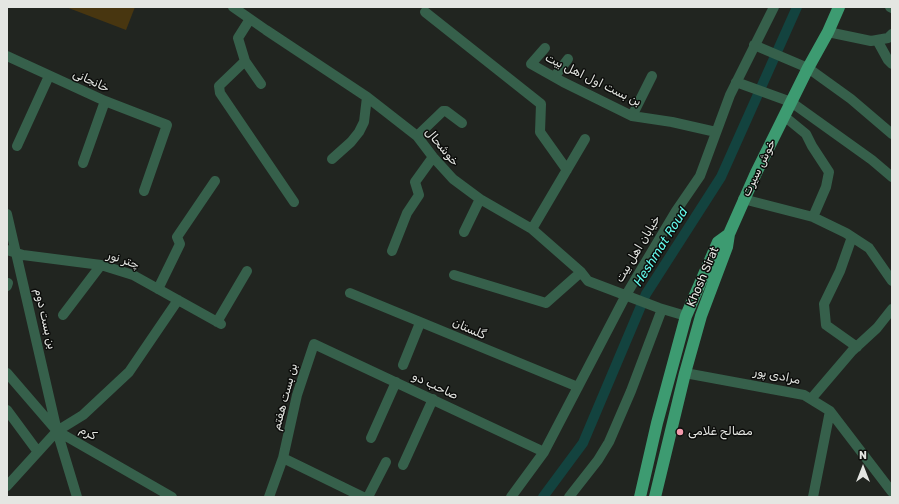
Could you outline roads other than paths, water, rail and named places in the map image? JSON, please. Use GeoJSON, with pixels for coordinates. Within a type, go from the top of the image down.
{"type":"FeatureCollection","features":[{"type":"Feature","properties":{"kind":"main road","name":"خوش سیرت"},"geometry":{"type":"LineString","coordinates":[[729,234],[784,116],[828,32],[839,7]]}},
{"type":"Feature","properties":{"kind":"main road","name":"Khosh Sirat"},"geometry":{"type":"LineString","coordinates":[[640,497],[657,423],[686,316],[718,242],[729,234]]}},
{"type":"Feature","properties":{"kind":"main road","name":"Khosh Sirat"},"geometry":{"type":"LineString","coordinates":[[655,497],[685,373],[701,316],[727,247],[729,234]]}},
{"type":"Feature","properties":{"kind":"street","name":"خوشحال"},"geometry":{"type":"LineString","coordinates":[[233,7],[367,97],[417,136],[453,180],[480,199],[532,229],[581,272],[588,281],[660,308],[686,316]]}},
{"type":"Feature","properties":{"kind":"street","name":"خیابان اهل بیت"},"geometry":{"type":"LineString","coordinates":[[511,497],[544,452],[578,387],[676,211],[700,176],[730,95],[759,34],[774,7]]}},
{"type":"Feature","properties":{"kind":"street"},"geometry":{"type":"LineString","coordinates":[[425,12],[541,104],[540,132],[567,170]]}},
{"type":"Feature","properties":{"kind":"street"},"geometry":{"type":"LineString","coordinates":[[250,19],[238,38],[245,61],[261,84]]}},
{"type":"Feature","properties":{"kind":"street"},"geometry":{"type":"LineString","coordinates":[[828,32],[871,41],[888,38],[892,34]]}},
{"type":"Feature","properties":{"kind":"street"},"geometry":{"type":"LineString","coordinates":[[878,40],[888,60],[892,64]]}},
{"type":"Feature","properties":{"kind":"street"},"geometry":{"type":"LineString","coordinates":[[754,45],[808,68],[851,99],[892,134]]}},
{"type":"Feature","properties":{"kind":"street","name":"بن بست اول اهل بیت"},"geometry":{"type":"LineString","coordinates":[[545,48],[531,64],[555,76],[563,82],[632,116],[672,122],[716,132]]}},
{"type":"Feature","properties":{"kind":"street","name":"خانجانی"},"geometry":{"type":"LineString","coordinates":[[7,56],[105,101],[167,125],[144,191]]}},
{"type":"Feature","properties":{"kind":"street"},"geometry":{"type":"LineString","coordinates":[[555,76],[568,59]]}},
{"type":"Feature","properties":{"kind":"street"},"geometry":{"type":"LineString","coordinates":[[245,61],[219,86],[220,93],[294,202]]}},
{"type":"Feature","properties":{"kind":"street"},"geometry":{"type":"LineString","coordinates":[[17,146],[49,76]]}},
{"type":"Feature","properties":{"kind":"street"},"geometry":{"type":"LineString","coordinates":[[632,116],[652,76]]}},
{"type":"Feature","properties":{"kind":"street"},"geometry":{"type":"LineString","coordinates":[[736,82],[791,102],[872,160],[892,178]]}},
{"type":"Feature","properties":{"kind":"street"},"geometry":{"type":"LineString","coordinates":[[332,159],[351,142],[359,132],[364,122],[367,97]]}},
{"type":"Feature","properties":{"kind":"street"},"geometry":{"type":"LineString","coordinates":[[83,163],[105,101]]}},
{"type":"Feature","properties":{"kind":"street"},"geometry":{"type":"LineString","coordinates":[[417,136],[444,111],[462,123]]}},
{"type":"Feature","properties":{"kind":"street"},"geometry":{"type":"LineString","coordinates":[[784,116],[806,134],[829,172],[826,187],[813,217]]}},
{"type":"Feature","properties":{"kind":"street"},"geometry":{"type":"LineString","coordinates":[[532,229],[585,139]]}},
{"type":"Feature","properties":{"kind":"street"},"geometry":{"type":"LineString","coordinates":[[392,251],[407,213],[420,195],[415,182],[433,157]]}},
{"type":"Feature","properties":{"kind":"street"},"geometry":{"type":"LineString","coordinates":[[158,289],[180,244],[177,237],[215,181]]}},
{"type":"Feature","properties":{"kind":"street"},"geometry":{"type":"LineString","coordinates":[[464,232],[480,199]]}},
{"type":"Feature","properties":{"kind":"street"},"geometry":{"type":"LineString","coordinates":[[744,199],[813,217],[852,237],[869,248],[892,281]]}},
{"type":"Feature","properties":{"kind":"street","name":"بن بست دوم"},"geometry":{"type":"LineString","coordinates":[[7,214],[11,251],[57,431],[78,497]]}},
{"type":"Feature","properties":{"kind":"street"},"geometry":{"type":"LineString","coordinates":[[852,237],[840,271],[824,304],[826,325],[857,347]]}},
{"type":"Feature","properties":{"kind":"street","name":"چتر نور"},"geometry":{"type":"LineString","coordinates":[[11,251],[101,265],[134,275],[219,323],[247,272]]}},
{"type":"Feature","properties":{"kind":"street"},"geometry":{"type":"LineString","coordinates":[[63,315],[101,265]]}},
{"type":"Feature","properties":{"kind":"street"},"geometry":{"type":"LineString","coordinates":[[454,275],[546,303],[581,272]]}},
{"type":"Feature","properties":{"kind":"street","name":"گلستان"},"geometry":{"type":"LineString","coordinates":[[350,293],[578,387]]}},
{"type":"Feature","properties":{"kind":"street"},"geometry":{"type":"LineString","coordinates":[[7,486],[57,431],[82,414],[128,372],[178,300]]}},
{"type":"Feature","properties":{"kind":"street"},"geometry":{"type":"LineString","coordinates":[[569,497],[598,460],[609,442],[631,391],[660,308]]}},
{"type":"Feature","properties":{"kind":"street"},"geometry":{"type":"LineString","coordinates":[[811,399],[857,347],[877,328],[892,309]]}},
{"type":"Feature","properties":{"kind":"street"},"geometry":{"type":"LineString","coordinates":[[403,365],[420,322]]}},
{"type":"Feature","properties":{"kind":"street","name":"صاحب دو"},"geometry":{"type":"LineString","coordinates":[[314,344],[544,452]]}},
{"type":"Feature","properties":{"kind":"street","name":"بن بست هفتم"},"geometry":{"type":"LineString","coordinates":[[269,497],[283,458],[297,395],[314,344]]}},
{"type":"Feature","properties":{"kind":"street","name":"کرم"},"geometry":{"type":"LineString","coordinates":[[7,373],[57,431],[172,497]]}},
{"type":"Feature","properties":{"kind":"street","name":"مرادی پور"},"geometry":{"type":"LineString","coordinates":[[685,373],[804,395],[830,410],[889,493]]}},
{"type":"Feature","properties":{"kind":"street"},"geometry":{"type":"LineString","coordinates":[[371,438],[396,382]]}},
{"type":"Feature","properties":{"kind":"street"},"geometry":{"type":"LineString","coordinates":[[403,465],[433,399]]}},
{"type":"Feature","properties":{"kind":"street"},"geometry":{"type":"LineString","coordinates":[[7,410],[38,452]]}},
{"type":"Feature","properties":{"kind":"street"},"geometry":{"type":"LineString","coordinates":[[814,497],[830,410]]}},
{"type":"Feature","properties":{"kind":"street"},"geometry":{"type":"LineString","coordinates":[[283,458],[363,497]]}},
{"type":"Feature","properties":{"kind":"street"},"geometry":{"type":"LineString","coordinates":[[368,497],[386,462]]}},
{"type":"Feature","properties":{"kind":"waterway","name":"Heshmat Roud"},"geometry":{"type":"LineString","coordinates":[[543,497],[583,443],[646,294],[721,177],[797,7]]}},
{"type":"Feature","properties":{"kind":"place","name":"مصالح غلامی"},"geometry":{"type":"Point","coordinates":[680,432]}}]}
